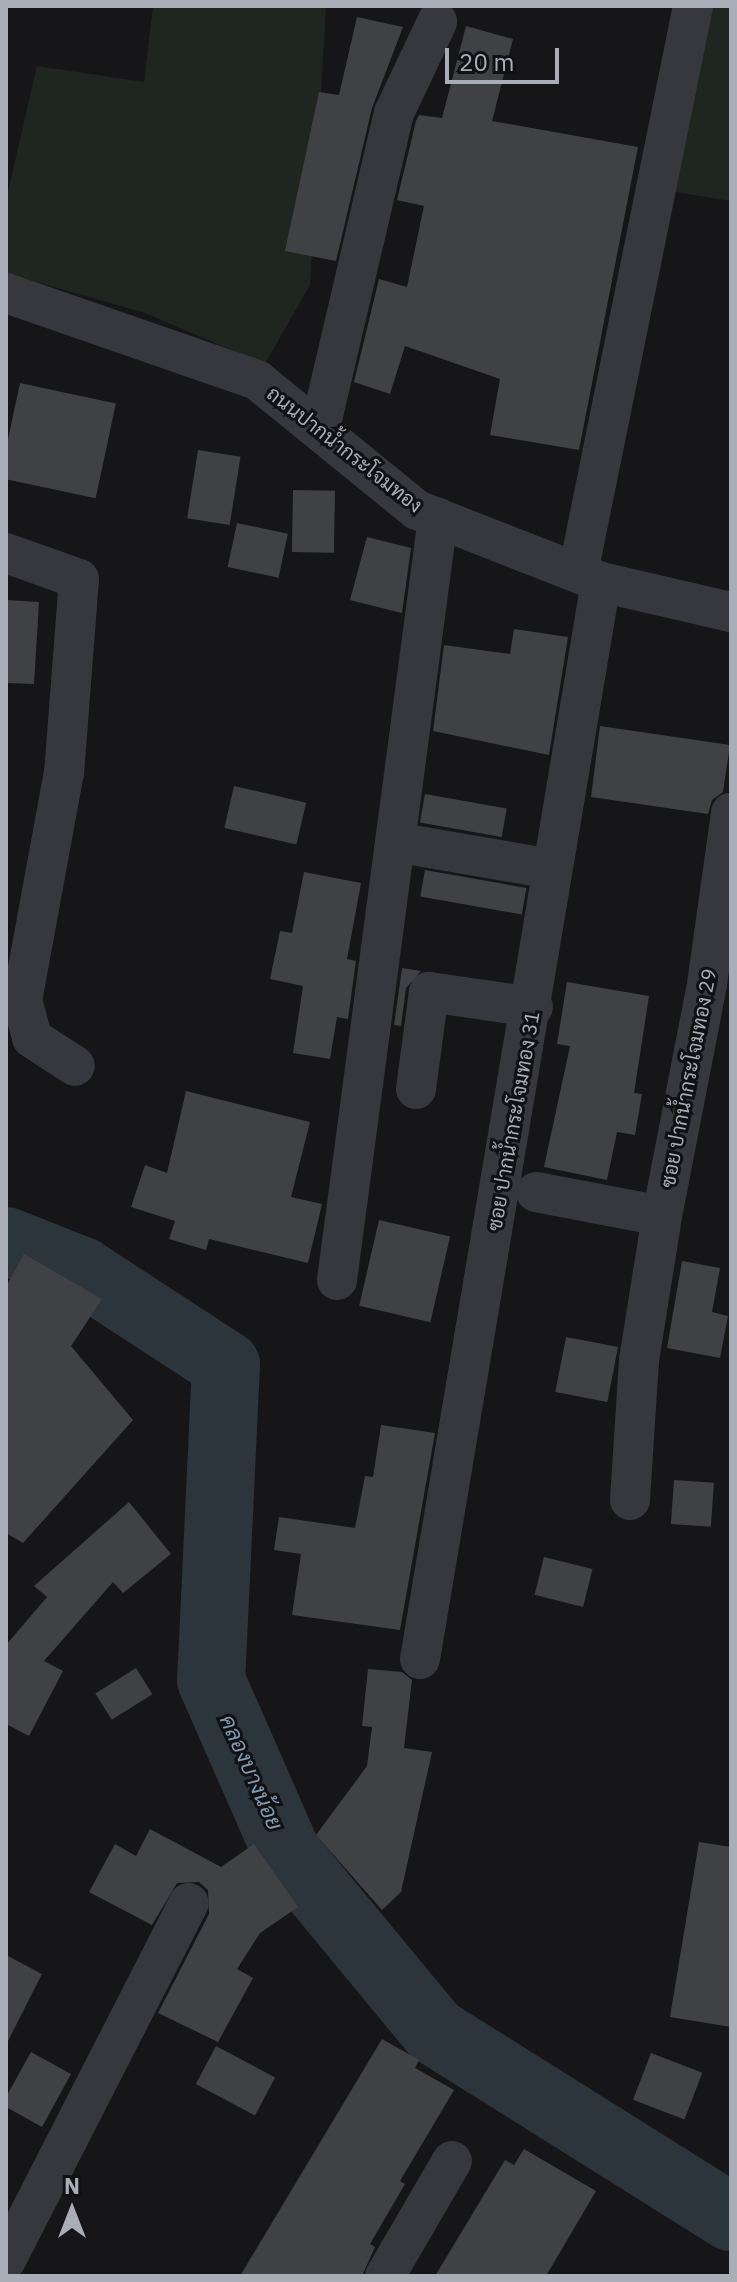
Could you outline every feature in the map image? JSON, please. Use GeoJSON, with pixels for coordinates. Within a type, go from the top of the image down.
{"type":"FeatureCollection","features":[{"type":"Feature","properties":{"kind":"street","name":"ซอย ปากน้ำกระโจมทอง 31"},"geometry":{"type":"LineString","coordinates":[[420,1659],[533,1007],[590,578],[693,6]]}},
{"type":"Feature","properties":{"kind":"street"},"geometry":{"type":"LineString","coordinates":[[320,428],[394,113],[437,22]]}},
{"type":"Feature","properties":{"kind":"street","name":"ถนนปากน้ำกระโจมทอง"},"geometry":{"type":"LineString","coordinates":[[6,293],[257,380],[320,428],[417,510],[590,578],[731,612]]}},
{"type":"Feature","properties":{"kind":"street"},"geometry":{"type":"LineString","coordinates":[[337,1280],[438,518]]}},
{"type":"Feature","properties":{"kind":"street"},"geometry":{"type":"LineString","coordinates":[[6,553],[79,579],[64,772],[22,1000],[32,1038],[75,1066]]}},
{"type":"Feature","properties":{"kind":"street","name":"ซอย ปากน้ำกระโจมทอง 29"},"geometry":{"type":"LineString","coordinates":[[536,1192],[662,1216],[707,984],[731,813]]}},
{"type":"Feature","properties":{"kind":"street"},"geometry":{"type":"LineString","coordinates":[[395,842],[552,869]]}},
{"type":"Feature","properties":{"kind":"street"},"geometry":{"type":"LineString","coordinates":[[416,1089],[429,992],[533,1007]]}},
{"type":"Feature","properties":{"kind":"street"},"geometry":{"type":"LineString","coordinates":[[630,1500],[639,1360],[662,1216]]}},
{"type":"Feature","properties":{"kind":"street"},"geometry":{"type":"LineString","coordinates":[[6,2260],[189,1903]]}},
{"type":"Feature","properties":{"kind":"street"},"geometry":{"type":"LineString","coordinates":[[385,2276],[452,2161]]}},
{"type":"Feature","properties":{"kind":"shaded area"},"geometry":{"type":"Polygon","coordinates":[[[153,6],[326,6],[310,285],[265,364],[145,313],[6,273],[6,200],[37,66],[144,82],[153,6]]]}},
{"type":"Feature","properties":{"kind":"shaded area"},"geometry":{"type":"Polygon","coordinates":[[[700,6],[731,6],[731,201],[670,191],[700,6]]]}},
{"type":"Feature","properties":{"kind":"building"},"geometry":{"type":"Polygon","coordinates":[[[357,17],[403,27],[372,108],[336,261],[285,251],[319,92],[339,95],[357,17]]]}},
{"type":"Feature","properties":{"kind":"building"},"geometry":{"type":"Polygon","coordinates":[[[466,26],[513,39],[492,121],[638,147],[579,450],[490,435],[500,379],[405,346],[390,394],[354,382],[379,279],[407,287],[424,206],[397,200],[419,115],[442,118],[466,26]]]}},
{"type":"Feature","properties":{"kind":"building"},"geometry":{"type":"Polygon","coordinates":[[[20,383],[116,403],[96,498],[6,479],[6,449],[20,383]]]}},
{"type":"Feature","properties":{"kind":"building"},"geometry":{"type":"Polygon","coordinates":[[[198,450],[240,457],[230,525],[187,518],[198,450]]]}},
{"type":"Feature","properties":{"kind":"building"},"geometry":{"type":"Polygon","coordinates":[[[293,490],[335,491],[334,553],[292,552],[293,490]]]}},
{"type":"Feature","properties":{"kind":"building"},"geometry":{"type":"Polygon","coordinates":[[[237,523],[288,534],[279,578],[228,567],[237,523]]]}},
{"type":"Feature","properties":{"kind":"building"},"geometry":{"type":"Polygon","coordinates":[[[367,537],[411,548],[402,613],[350,600],[367,537]]]}},
{"type":"Feature","properties":{"kind":"building"},"geometry":{"type":"Polygon","coordinates":[[[6,600],[39,602],[34,684],[6,683],[6,600]]]}},
{"type":"Feature","properties":{"kind":"building"},"geometry":{"type":"Polygon","coordinates":[[[514,629],[568,637],[549,755],[433,731],[444,645],[510,654],[514,629]]]}},
{"type":"Feature","properties":{"kind":"building"},"geometry":{"type":"Polygon","coordinates":[[[600,726],[730,745],[723,792],[712,800],[708,814],[591,797],[600,726]]]}},
{"type":"Feature","properties":{"kind":"building"},"geometry":{"type":"Polygon","coordinates":[[[234,786],[306,803],[296,845],[224,828],[234,786]]]}},
{"type":"Feature","properties":{"kind":"building"},"geometry":{"type":"Polygon","coordinates":[[[425,794],[507,808],[502,837],[420,823],[425,794]]]}},
{"type":"Feature","properties":{"kind":"building"},"geometry":{"type":"Polygon","coordinates":[[[425,870],[526,888],[522,914],[420,897],[425,870]]]}},
{"type":"Feature","properties":{"kind":"building"},"geometry":{"type":"Polygon","coordinates":[[[304,872],[361,883],[347,959],[356,961],[348,1019],[337,1017],[330,1059],[293,1053],[303,986],[270,979],[280,931],[292,933],[304,872]]]}},
{"type":"Feature","properties":{"kind":"building"},"geometry":{"type":"Polygon","coordinates":[[[402,968],[421,971],[406,988],[401,1026],[394,1025],[402,968]]]}},
{"type":"Feature","properties":{"kind":"building"},"geometry":{"type":"Polygon","coordinates":[[[567,982],[649,996],[634,1093],[642,1094],[635,1135],[617,1132],[607,1180],[544,1167],[570,1046],[557,1044],[567,982]]]}},
{"type":"Feature","properties":{"kind":"building"},"geometry":{"type":"Polygon","coordinates":[[[186,1091],[310,1122],[291,1197],[322,1204],[308,1263],[209,1239],[206,1250],[169,1239],[175,1221],[131,1207],[145,1165],[167,1173],[186,1091]]]}},
{"type":"Feature","properties":{"kind":"building"},"geometry":{"type":"Polygon","coordinates":[[[379,1220],[450,1236],[430,1322],[359,1306],[379,1220]]]}},
{"type":"Feature","properties":{"kind":"building"},"geometry":{"type":"Polygon","coordinates":[[[24,1254],[102,1299],[71,1346],[133,1420],[23,1543],[6,1533],[6,1287],[24,1254]]]}},
{"type":"Feature","properties":{"kind":"building"},"geometry":{"type":"Polygon","coordinates":[[[682,1261],[720,1268],[712,1312],[728,1316],[720,1358],[667,1348],[682,1261]]]}},
{"type":"Feature","properties":{"kind":"building"},"geometry":{"type":"Polygon","coordinates":[[[566,1337],[618,1347],[607,1402],[555,1392],[566,1337]]]}},
{"type":"Feature","properties":{"kind":"building"},"geometry":{"type":"Polygon","coordinates":[[[381,1425],[435,1433],[400,1630],[292,1615],[301,1554],[274,1550],[279,1517],[355,1528],[365,1476],[373,1477],[381,1425]]]}},
{"type":"Feature","properties":{"kind":"building"},"geometry":{"type":"Polygon","coordinates":[[[674,1480],[714,1483],[711,1527],[671,1524],[674,1480]]]}},
{"type":"Feature","properties":{"kind":"building"},"geometry":{"type":"Polygon","coordinates":[[[129,1502],[171,1554],[123,1593],[113,1582],[44,1661],[63,1671],[29,1736],[6,1724],[6,1645],[47,1597],[34,1586],[129,1502]]]}},
{"type":"Feature","properties":{"kind":"building"},"geometry":{"type":"Polygon","coordinates":[[[544,1557],[593,1569],[583,1607],[535,1595],[544,1557]]]}},
{"type":"Feature","properties":{"kind":"building"},"geometry":{"type":"Polygon","coordinates":[[[136,1668],[152,1694],[112,1720],[95,1693],[136,1668]]]}},
{"type":"Feature","properties":{"kind":"building"},"geometry":{"type":"Polygon","coordinates":[[[368,1669],[402,1672],[412,1680],[404,1748],[432,1752],[401,1892],[382,1910],[316,1835],[367,1766],[372,1727],[362,1726],[368,1669]]]}},
{"type":"Feature","properties":{"kind":"building"},"geometry":{"type":"Polygon","coordinates":[[[150,1829],[221,1867],[254,1844],[298,1907],[260,1933],[237,1969],[253,1978],[218,2042],[158,2013],[209,1914],[208,1890],[199,1882],[177,1883],[152,1925],[89,1892],[115,1844],[136,1856],[150,1829]]]}},
{"type":"Feature","properties":{"kind":"building"},"geometry":{"type":"Polygon","coordinates":[[[699,1842],[731,1847],[731,2027],[670,2017],[699,1842]]]}},
{"type":"Feature","properties":{"kind":"building"},"geometry":{"type":"Polygon","coordinates":[[[6,1955],[42,1974],[6,2045],[6,1955]]]}},
{"type":"Feature","properties":{"kind":"building"},"geometry":{"type":"Polygon","coordinates":[[[382,2039],[419,2060],[415,2068],[454,2090],[400,2181],[405,2184],[370,2244],[375,2247],[362,2276],[240,2276],[382,2039]]]}},
{"type":"Feature","properties":{"kind":"building"},"geometry":{"type":"Polygon","coordinates":[[[216,2046],[275,2077],[255,2115],[196,2084],[216,2046]]]}},
{"type":"Feature","properties":{"kind":"building"},"geometry":{"type":"Polygon","coordinates":[[[31,2052],[71,2074],[42,2127],[6,2107],[6,2097],[31,2052]]]}},
{"type":"Feature","properties":{"kind":"building"},"geometry":{"type":"Polygon","coordinates":[[[651,2053],[702,2073],[684,2119],[633,2100],[651,2053]]]}},
{"type":"Feature","properties":{"kind":"building"},"geometry":{"type":"Polygon","coordinates":[[[524,2149],[596,2191],[546,2276],[435,2276],[505,2160],[514,2165],[524,2149]]]}},
{"type":"Feature","properties":{"kind":"waterway","name":"คลองบางน้อย"},"geometry":{"type":"LineString","coordinates":[[6,1241],[82,1271],[226,1365],[211,1680],[287,1853],[434,2031],[731,2217]]}}]}
